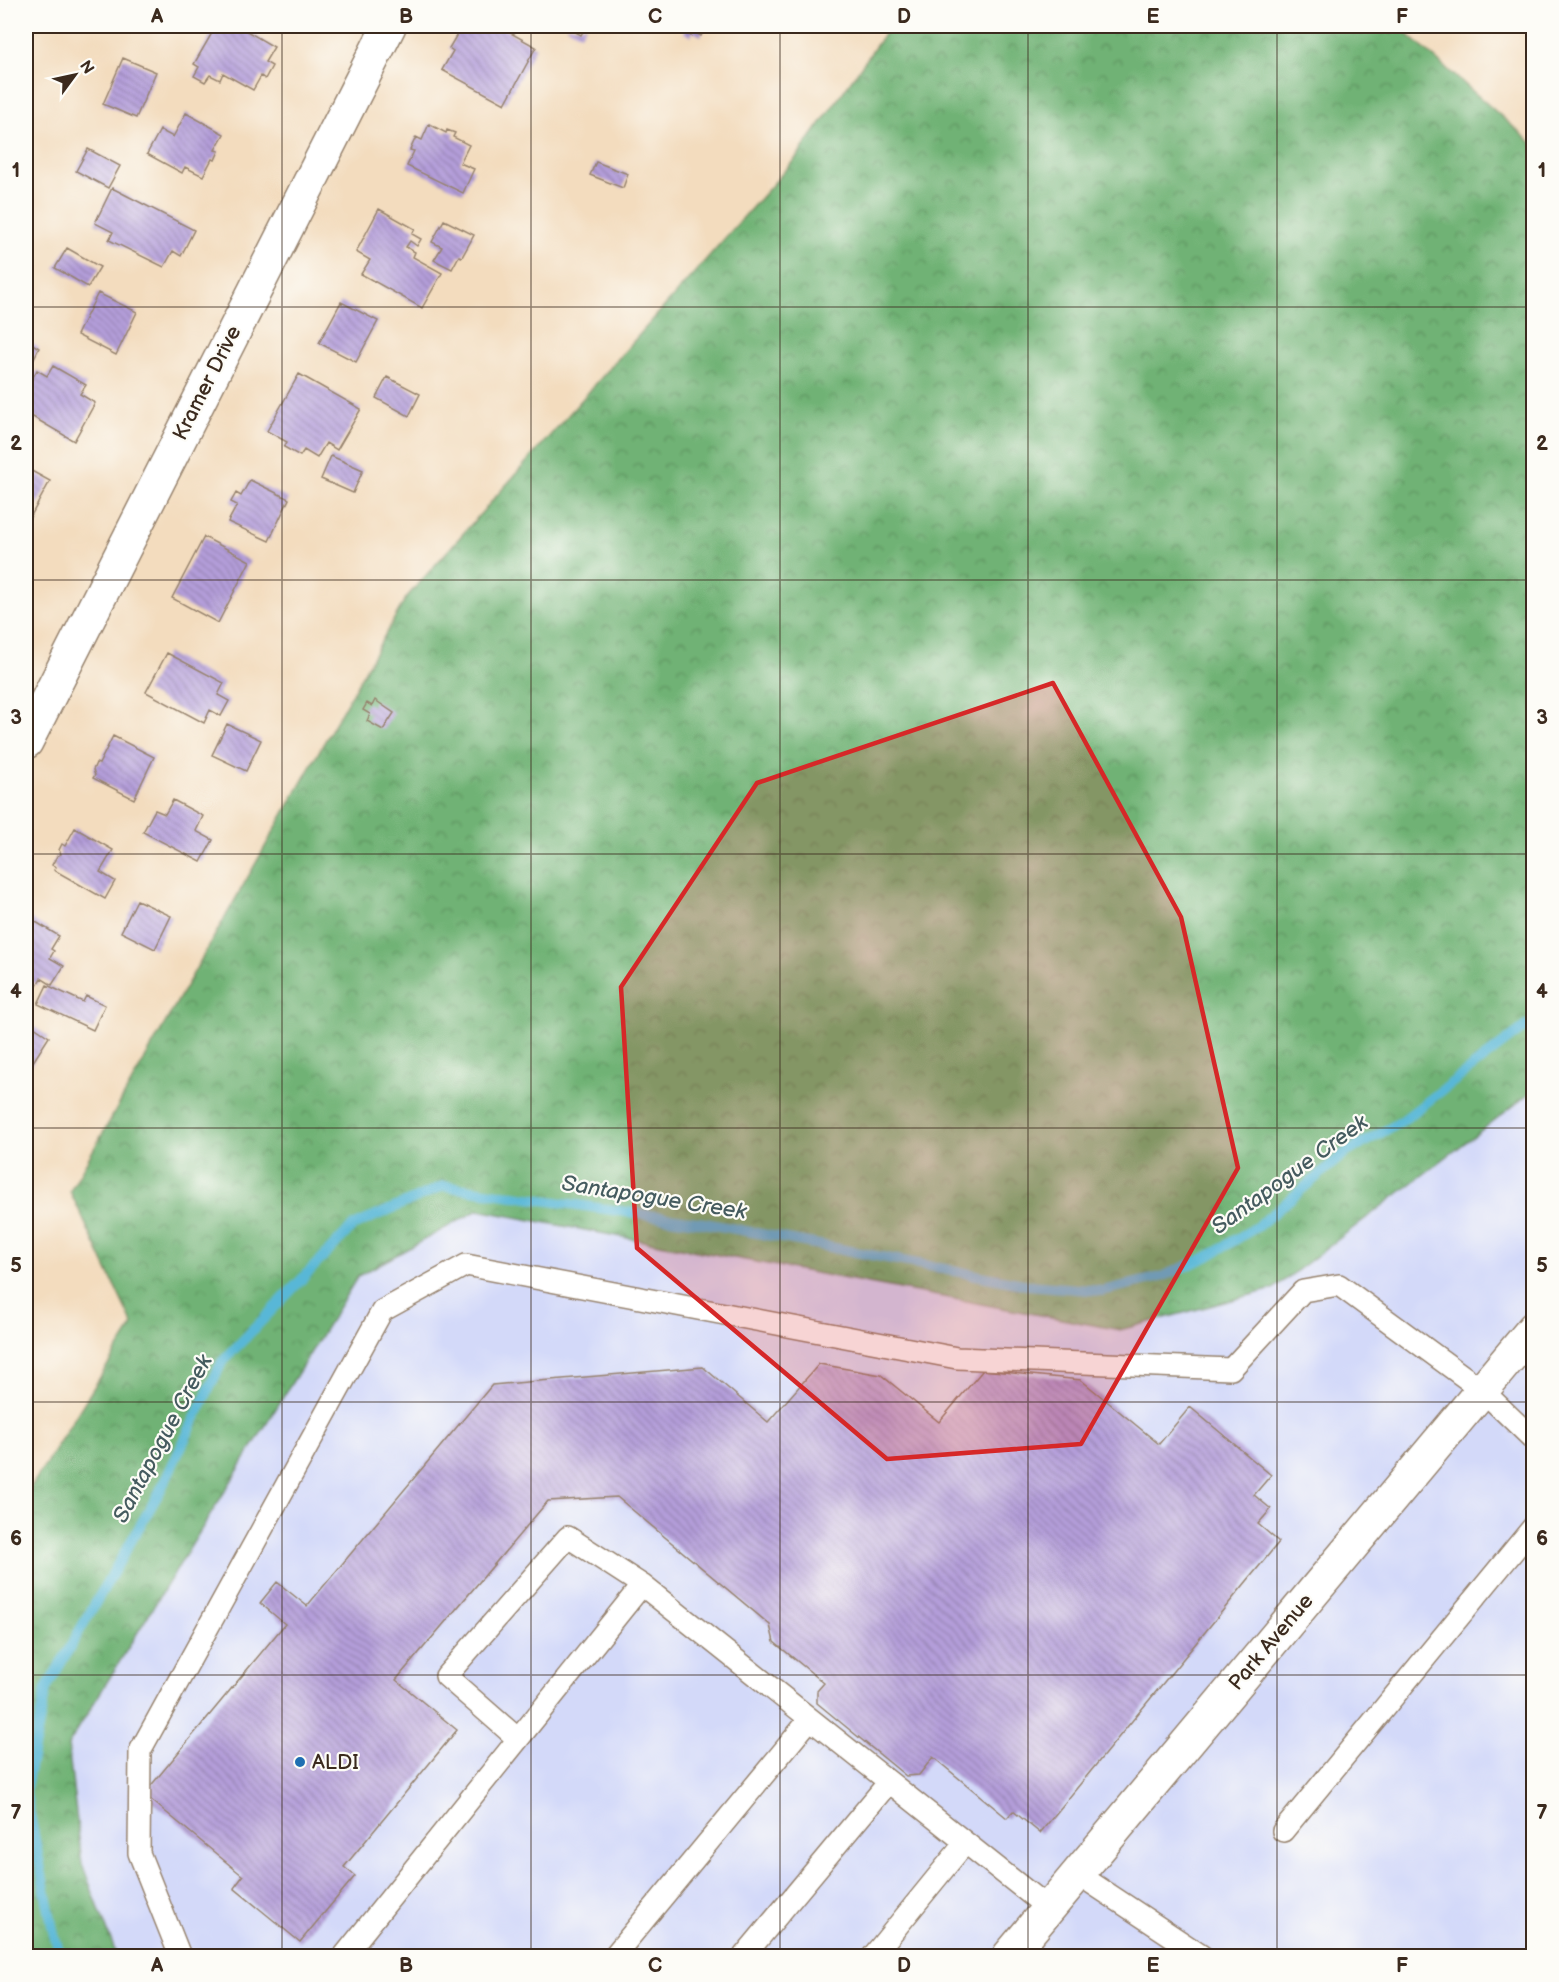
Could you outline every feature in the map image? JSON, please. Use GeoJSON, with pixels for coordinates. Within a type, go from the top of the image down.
{"type":"FeatureCollection","features":[{"type":"Feature","properties":{"kind":"street","name":"Kramer Drive"},"geometry":{"type":"LineString","coordinates":[[26,742],[33,710],[389,26]]}},
{"type":"Feature","properties":{"kind":"street","name":"Park Avenue"},"geometry":{"type":"LineString","coordinates":[[1009,1956],[1533,1328]]}},
{"type":"Feature","properties":{"kind":"lane"},"geometry":{"type":"LineString","coordinates":[[180,1956],[139,1853],[140,1751],[382,1311],[466,1265],[957,1358],[1231,1369],[1303,1291],[1339,1285],[1482,1390],[1533,1440]]}},
{"type":"Feature","properties":{"kind":"lane"},"geometry":{"type":"LineString","coordinates":[[1283,1832],[1533,1526]]}},
{"type":"Feature","properties":{"kind":"lane"},"geometry":{"type":"LineString","coordinates":[[518,1739],[446,1676],[568,1537],[642,1585],[1048,1909]]}},
{"type":"Feature","properties":{"kind":"lane"},"geometry":{"type":"LineString","coordinates":[[344,1956],[642,1585]]}},
{"type":"Feature","properties":{"kind":"lane"},"geometry":{"type":"LineString","coordinates":[[614,1956],[810,1719]]}},
{"type":"Feature","properties":{"kind":"lane"},"geometry":{"type":"LineString","coordinates":[[744,1956],[889,1782]]}},
{"type":"Feature","properties":{"kind":"lane"},"geometry":{"type":"LineString","coordinates":[[873,1956],[965,1843]]}},
{"type":"Feature","properties":{"kind":"lane"},"geometry":{"type":"LineString","coordinates":[[1078,1874],[1202,1956]]}},
{"type":"Feature","properties":{"kind":"highlighted area"},"geometry":{"type":"Polygon","coordinates":[[[1053,683],[1181,917],[1238,1168],[1081,1444],[887,1459],[637,1248],[621,987],[757,783],[1053,683]]]}},
{"type":"Feature","properties":{"kind":"shaded area"},"geometry":{"type":"Polygon","coordinates":[[[1533,1091],[1533,1956],[117,1956],[82,1864],[68,1745],[358,1276],[478,1210],[1120,1330],[1273,1289],[1533,1091]]]}},
{"type":"Feature","properties":{"kind":"green space"},"geometry":{"type":"Polygon","coordinates":[[[890,26],[1398,26],[1533,144],[1533,1091],[1273,1289],[1120,1330],[478,1210],[358,1276],[68,1745],[82,1864],[117,1956],[26,1956],[26,1495],[133,1325],[70,1191],[406,598],[796,158],[890,26]]]}},
{"type":"Feature","properties":{"kind":"building"},"geometry":{"type":"Polygon","coordinates":[[[216,26],[247,26],[245,30],[274,47],[265,62],[272,66],[265,79],[261,76],[253,90],[223,73],[220,80],[210,75],[205,82],[194,76],[199,67],[194,64],[216,26]]]}},
{"type":"Feature","properties":{"kind":"building"},"geometry":{"type":"Polygon","coordinates":[[[462,26],[498,26],[536,47],[505,104],[442,70],[453,51],[449,48],[462,26]]]}},
{"type":"Feature","properties":{"kind":"building"},"geometry":{"type":"Polygon","coordinates":[[[565,26],[586,26],[581,35],[565,26]]]}},
{"type":"Feature","properties":{"kind":"building"},"geometry":{"type":"Polygon","coordinates":[[[678,26],[706,26],[701,36],[693,32],[691,36],[684,33],[686,29],[678,26]]]}},
{"type":"Feature","properties":{"kind":"building"},"geometry":{"type":"Polygon","coordinates":[[[123,58],[156,72],[136,118],[103,104],[123,58]]]}},
{"type":"Feature","properties":{"kind":"building"},"geometry":{"type":"Polygon","coordinates":[[[186,113],[224,134],[215,150],[219,151],[215,160],[212,159],[203,176],[185,167],[182,173],[147,154],[160,130],[173,137],[186,113]]]}},
{"type":"Feature","properties":{"kind":"building"},"geometry":{"type":"Polygon","coordinates":[[[429,124],[446,133],[447,130],[455,133],[453,137],[469,145],[460,163],[474,169],[463,193],[407,166],[414,151],[410,150],[416,137],[422,140],[429,124]]]}},
{"type":"Feature","properties":{"kind":"building"},"geometry":{"type":"Polygon","coordinates":[[[88,149],[120,166],[108,188],[76,171],[88,149]]]}},
{"type":"Feature","properties":{"kind":"building"},"geometry":{"type":"Polygon","coordinates":[[[596,162],[628,174],[623,188],[590,175],[596,162]]]}},
{"type":"Feature","properties":{"kind":"building"},"geometry":{"type":"Polygon","coordinates":[[[112,188],[194,230],[181,256],[173,251],[164,267],[109,240],[113,232],[95,223],[112,188]]]}},
{"type":"Feature","properties":{"kind":"building"},"geometry":{"type":"Polygon","coordinates":[[[379,209],[415,229],[412,234],[421,239],[417,246],[410,241],[406,247],[415,252],[413,257],[442,273],[422,308],[361,274],[370,260],[356,252],[379,209]]]}},
{"type":"Feature","properties":{"kind":"building"},"geometry":{"type":"Polygon","coordinates":[[[444,220],[474,235],[462,257],[459,256],[452,269],[434,260],[442,247],[432,242],[444,220]]]}},
{"type":"Feature","properties":{"kind":"building"},"geometry":{"type":"Polygon","coordinates":[[[67,248],[100,267],[88,287],[55,268],[67,248]]]}},
{"type":"Feature","properties":{"kind":"building"},"geometry":{"type":"Polygon","coordinates":[[[98,293],[137,312],[116,355],[77,335],[98,293]]]}},
{"type":"Feature","properties":{"kind":"building"},"geometry":{"type":"Polygon","coordinates":[[[341,302],[378,321],[356,362],[319,343],[341,302]]]}},
{"type":"Feature","properties":{"kind":"building"},"geometry":{"type":"Polygon","coordinates":[[[26,340],[39,348],[26,374],[26,340]]]}},
{"type":"Feature","properties":{"kind":"building"},"geometry":{"type":"Polygon","coordinates":[[[53,366],[86,385],[80,394],[95,403],[74,441],[26,413],[26,390],[37,370],[47,376],[53,366]]]}},
{"type":"Feature","properties":{"kind":"building"},"geometry":{"type":"Polygon","coordinates":[[[299,374],[361,409],[337,450],[326,443],[317,458],[304,450],[300,456],[284,447],[287,442],[267,431],[299,374]]]}},
{"type":"Feature","properties":{"kind":"building"},"geometry":{"type":"Polygon","coordinates":[[[387,377],[420,394],[409,416],[376,398],[387,377]]]}},
{"type":"Feature","properties":{"kind":"building"},"geometry":{"type":"Polygon","coordinates":[[[331,456],[363,470],[353,493],[321,479],[331,456]]]}},
{"type":"Feature","properties":{"kind":"building"},"geometry":{"type":"Polygon","coordinates":[[[26,468],[50,481],[27,523],[26,522],[26,468]]]}},
{"type":"Feature","properties":{"kind":"building"},"geometry":{"type":"Polygon","coordinates":[[[250,480],[289,499],[269,541],[228,522],[237,505],[231,502],[236,493],[241,496],[250,480]]]}},
{"type":"Feature","properties":{"kind":"building"},"geometry":{"type":"Polygon","coordinates":[[[204,537],[250,561],[218,623],[172,598],[204,537]]]}},
{"type":"Feature","properties":{"kind":"building"},"geometry":{"type":"Polygon","coordinates":[[[167,653],[224,683],[218,695],[229,701],[221,716],[210,710],[204,723],[146,692],[167,653]]]}},
{"type":"Feature","properties":{"kind":"building"},"geometry":{"type":"Polygon","coordinates":[[[375,700],[394,713],[383,730],[367,721],[370,714],[363,710],[367,703],[372,706],[375,700]]]}},
{"type":"Feature","properties":{"kind":"building"},"geometry":{"type":"Polygon","coordinates":[[[227,724],[261,740],[246,771],[212,755],[227,724]]]}},
{"type":"Feature","properties":{"kind":"building"},"geometry":{"type":"Polygon","coordinates":[[[113,736],[154,757],[134,799],[93,778],[96,763],[99,764],[113,736]]]}},
{"type":"Feature","properties":{"kind":"building"},"geometry":{"type":"Polygon","coordinates":[[[173,800],[203,816],[196,831],[213,840],[201,862],[143,832],[155,810],[165,814],[173,800]]]}},
{"type":"Feature","properties":{"kind":"building"},"geometry":{"type":"Polygon","coordinates":[[[75,828],[113,850],[100,872],[115,881],[105,899],[54,870],[56,867],[52,865],[57,856],[61,854],[59,850],[62,844],[65,846],[75,828]]]}},
{"type":"Feature","properties":{"kind":"building"},"geometry":{"type":"Polygon","coordinates":[[[137,900],[171,916],[155,949],[121,932],[137,900]]]}},
{"type":"Feature","properties":{"kind":"building"},"geometry":{"type":"Polygon","coordinates":[[[26,916],[59,936],[51,949],[54,951],[50,958],[64,966],[52,985],[41,978],[37,985],[26,978],[26,916]]]}},
{"type":"Feature","properties":{"kind":"building"},"geometry":{"type":"Polygon","coordinates":[[[47,985],[83,1002],[86,996],[105,1005],[93,1030],[38,1004],[47,985]]]}},
{"type":"Feature","properties":{"kind":"building"},"geometry":{"type":"Polygon","coordinates":[[[31,1025],[49,1037],[26,1073],[26,1028],[28,1029],[31,1025]]]}},
{"type":"Feature","properties":{"kind":"building"},"geometry":{"type":"Polygon","coordinates":[[[819,1364],[881,1375],[939,1422],[983,1370],[1081,1380],[1159,1444],[1190,1407],[1271,1475],[1254,1495],[1271,1509],[1258,1524],[1279,1542],[1040,1833],[1013,1811],[1007,1818],[933,1757],[919,1775],[906,1776],[817,1703],[817,1691],[824,1683],[774,1642],[770,1625],[617,1497],[548,1501],[396,1680],[457,1730],[344,1867],[355,1876],[300,1942],[234,1888],[243,1876],[144,1794],[285,1624],[260,1603],[277,1582],[307,1606],[492,1385],[703,1367],[768,1422],[819,1364]]]}},
{"type":"Feature","properties":{"kind":"waterway","name":"Santapogue Creek"},"geometry":{"type":"LineString","coordinates":[[26,1787],[46,1689],[160,1491],[222,1362],[353,1226],[443,1186],[704,1223],[1028,1285],[1102,1291],[1161,1277],[1207,1257],[1258,1226],[1344,1154],[1402,1121],[1526,1026],[1534,1026]]}},
{"type":"Feature","properties":{"kind":"waterway","name":"Santapogue Creek"},"geometry":{"type":"LineString","coordinates":[[26,1795],[54,1935],[61,1956]]}},
{"type":"Feature","properties":{"kind":"place","name":"ALDI"},"geometry":{"type":"Point","coordinates":[300,1762]}}]}
